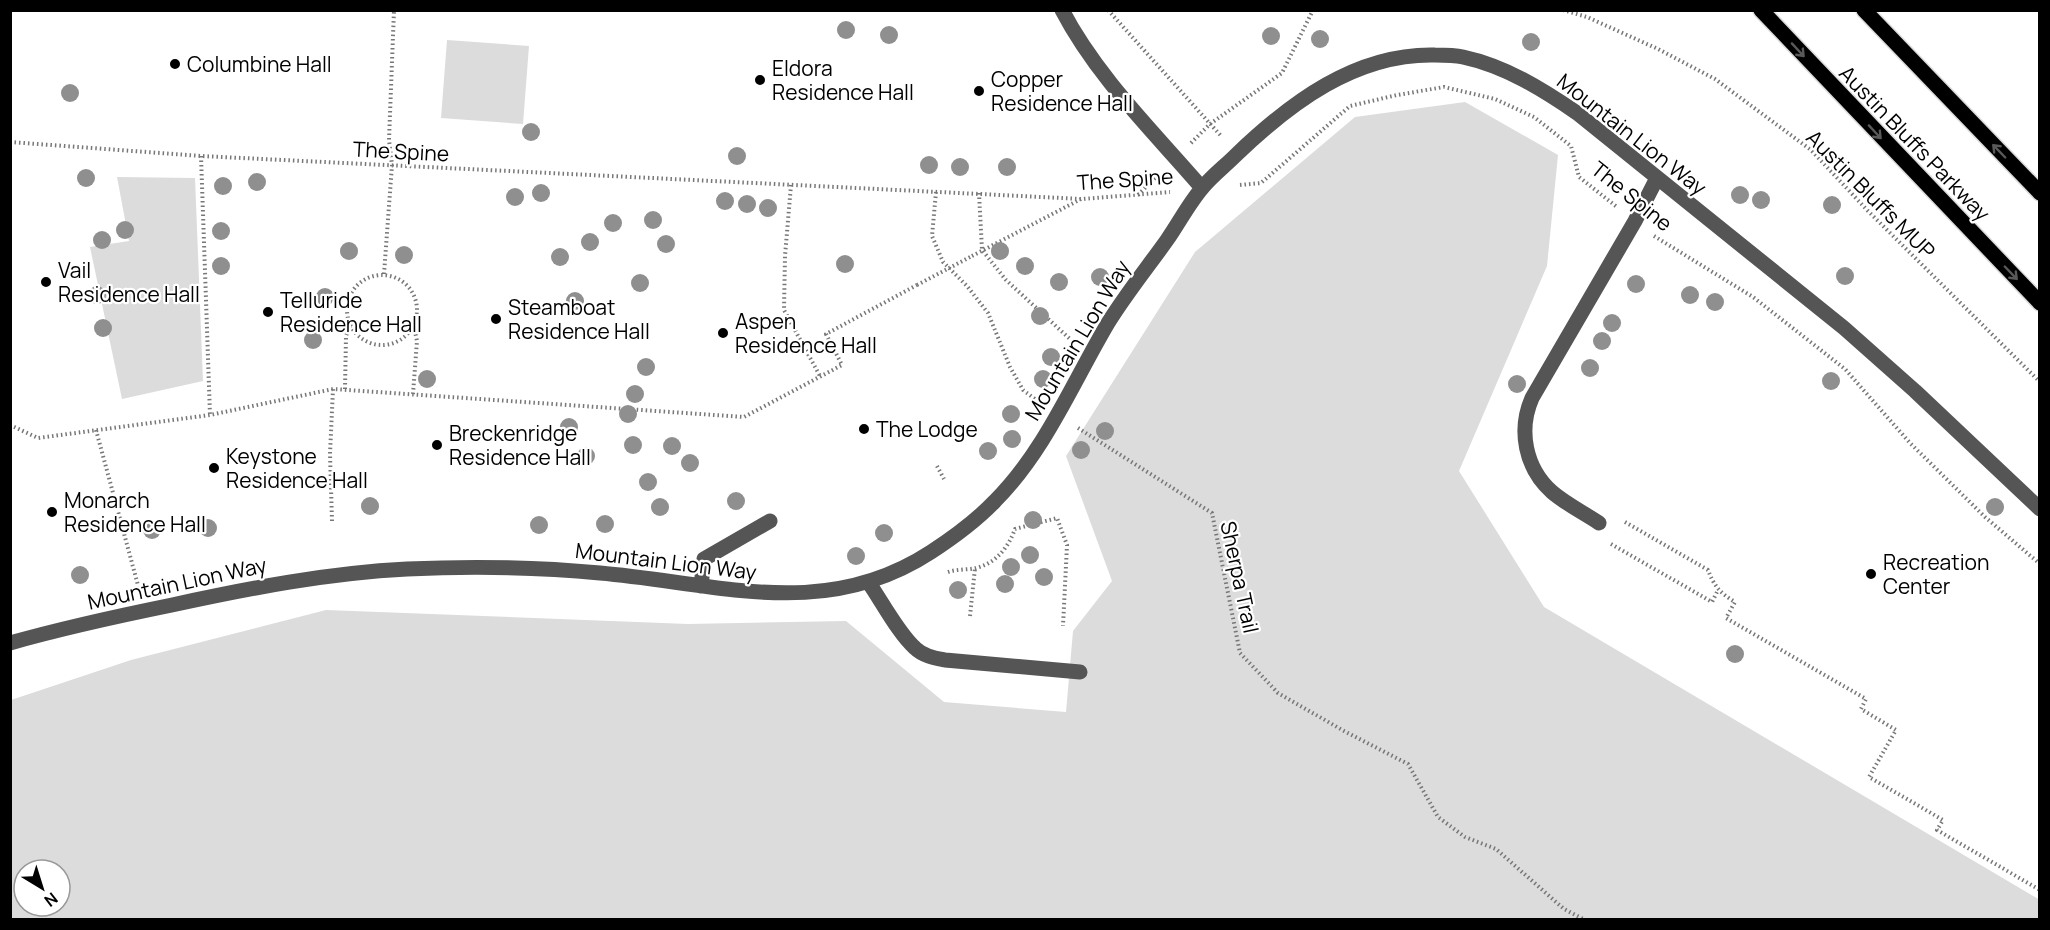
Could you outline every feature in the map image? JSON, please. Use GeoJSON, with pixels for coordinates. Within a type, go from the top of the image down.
{"type":"FeatureCollection","features":[{"type":"Feature","properties":{"kind":"main road","name":"Austin Bluffs Parkway"},"geometry":{"type":"LineString","coordinates":[[1761,10],[2040,303]]}},
{"type":"Feature","properties":{"kind":"main road"},"geometry":{"type":"LineString","coordinates":[[1864,10],[2040,193]]}},
{"type":"Feature","properties":{"kind":"street"},"geometry":{"type":"LineString","coordinates":[[1062,10],[1072,31],[1104,75],[1202,188]]}},
{"type":"Feature","properties":{"kind":"street","name":"Mountain Lion Way"},"geometry":{"type":"LineString","coordinates":[[10,643],[271,584],[403,569],[532,567],[606,573],[770,594],[823,593],[869,583],[925,556],[968,526],[998,499],[1028,460],[1057,415],[1109,321],[1202,188],[1266,127],[1319,88],[1345,74],[1381,61],[1421,55],[1460,56],[1497,68],[1534,84],[1577,113],[1844,328],[1915,391],[2040,509]]}},
{"type":"Feature","properties":{"kind":"street"},"geometry":{"type":"LineString","coordinates":[[1599,523],[1553,493],[1541,481],[1531,463],[1526,447],[1524,424],[1526,412],[1657,178]]}},
{"type":"Feature","properties":{"kind":"street"},"geometry":{"type":"LineString","coordinates":[[701,586],[704,559],[770,521]]}},
{"type":"Feature","properties":{"kind":"street"},"geometry":{"type":"LineString","coordinates":[[869,583],[907,639],[915,649],[926,655],[945,660],[1080,672]]}},
{"type":"Feature","properties":{"kind":"path"},"geometry":{"type":"LineString","coordinates":[[384,274],[392,165],[389,140],[394,10]]}},
{"type":"Feature","properties":{"kind":"path"},"geometry":{"type":"LineString","coordinates":[[1108,10],[1210,124],[1282,73],[1312,10]]}},
{"type":"Feature","properties":{"kind":"path","name":"Austin Bluffs MUP"},"geometry":{"type":"LineString","coordinates":[[1563,10],[1587,17],[1658,49],[1715,79],[1811,150],[1868,211],[2040,382]]}},
{"type":"Feature","properties":{"kind":"path","name":"The Spine"},"geometry":{"type":"LineString","coordinates":[[10,142],[201,156],[1082,199],[1137,196],[1261,183],[1350,106],[1444,87],[1495,99],[1533,117],[1571,146],[1579,177],[1654,236],[1753,297],[1845,369],[1910,443],[1985,516],[2040,564]]}},
{"type":"Feature","properties":{"kind":"path"},"geometry":{"type":"LineString","coordinates":[[201,156],[210,415]]}},
{"type":"Feature","properties":{"kind":"path"},"geometry":{"type":"LineString","coordinates":[[790,185],[784,255],[784,310],[820,376]]}},
{"type":"Feature","properties":{"kind":"path","name":"Sherpa Trail"},"geometry":{"type":"LineString","coordinates":[[936,192],[932,236],[943,262],[967,286],[988,313],[1010,367],[1023,390],[1057,415],[1212,513],[1240,653],[1278,693],[1408,764],[1438,817],[1465,837],[1496,849],[1564,909],[1585,920]]}},
{"type":"Feature","properties":{"kind":"path"},"geometry":{"type":"LineString","coordinates":[[979,193],[982,250],[1006,280],[1071,340]]}},
{"type":"Feature","properties":{"kind":"path"},"geometry":{"type":"LineString","coordinates":[[10,425],[38,438],[210,415],[333,389],[744,417],[842,365],[826,334],[1082,199]]}},
{"type":"Feature","properties":{"kind":"path"},"geometry":{"type":"LineString","coordinates":[[384,274],[401,280],[413,292],[417,304],[414,327],[398,342],[376,346],[356,335],[350,326],[347,314],[348,302],[352,291],[366,279],[384,274]]}},
{"type":"Feature","properties":{"kind":"path"},"geometry":{"type":"LineString","coordinates":[[345,389],[346,336],[350,326]]}},
{"type":"Feature","properties":{"kind":"path"},"geometry":{"type":"LineString","coordinates":[[413,394],[417,341],[414,327]]}},
{"type":"Feature","properties":{"kind":"path"},"geometry":{"type":"LineString","coordinates":[[332,521],[330,454],[333,389]]}},
{"type":"Feature","properties":{"kind":"path"},"geometry":{"type":"LineString","coordinates":[[96,430],[145,611]]}},
{"type":"Feature","properties":{"kind":"path"},"geometry":{"type":"LineString","coordinates":[[937,466],[944,479]]}},
{"type":"Feature","properties":{"kind":"path"},"geometry":{"type":"LineString","coordinates":[[943,574],[953,570],[975,568],[993,560],[1003,553],[1015,530],[1057,518],[1067,545],[1063,626]]}},
{"type":"Feature","properties":{"kind":"path"},"geometry":{"type":"LineString","coordinates":[[1625,522],[1708,570],[1718,590],[1735,602],[1726,618],[1866,699],[1861,709],[1896,730],[1869,777],[1943,820],[1937,830],[2040,890]]}},
{"type":"Feature","properties":{"kind":"path"},"geometry":{"type":"LineString","coordinates":[[1607,542],[1712,602],[1718,590]]}},
{"type":"Feature","properties":{"kind":"path"},"geometry":{"type":"LineString","coordinates":[[970,616],[975,568]]}},
{"type":"Feature","properties":{"kind":"shaded area"},"geometry":{"type":"Polygon","coordinates":[[[447,40],[529,46],[523,124],[441,118],[447,40]]]}},
{"type":"Feature","properties":{"kind":"shaded area"},"geometry":{"type":"Polygon","coordinates":[[[1465,102],[1558,155],[1547,266],[1459,471],[1544,607],[2040,900],[2039,920],[11,920],[11,700],[131,660],[326,610],[688,624],[846,621],[944,702],[1066,712],[1073,631],[1112,581],[1066,456],[1195,252],[1355,117],[1465,102]]]}},
{"type":"Feature","properties":{"kind":"shaded area"},"geometry":{"type":"Polygon","coordinates":[[[117,177],[195,178],[203,381],[122,399],[90,247],[129,241],[117,177]]]}},
{"type":"Feature","properties":{"kind":"place","name":"Columbine Hall"},"geometry":{"type":"Point","coordinates":[175,64]}},
{"type":"Feature","properties":{"kind":"place","name":"Eldora Residence Hall"},"geometry":{"type":"Point","coordinates":[760,80]}},
{"type":"Feature","properties":{"kind":"place","name":"Copper Residence Hall"},"geometry":{"type":"Point","coordinates":[979,91]}},
{"type":"Feature","properties":{"kind":"place","name":"Vail Residence Hall"},"geometry":{"type":"Point","coordinates":[46,282]}},
{"type":"Feature","properties":{"kind":"place","name":"Telluride Residence Hall"},"geometry":{"type":"Point","coordinates":[268,312]}},
{"type":"Feature","properties":{"kind":"place","name":"Steamboat Residence Hall"},"geometry":{"type":"Point","coordinates":[496,319]}},
{"type":"Feature","properties":{"kind":"place","name":"Aspen Residence Hall"},"geometry":{"type":"Point","coordinates":[723,333]}},
{"type":"Feature","properties":{"kind":"place","name":"The Lodge"},"geometry":{"type":"Point","coordinates":[864,429]}},
{"type":"Feature","properties":{"kind":"place","name":"Breckenridge Residence Hall"},"geometry":{"type":"Point","coordinates":[437,445]}},
{"type":"Feature","properties":{"kind":"place","name":"Keystone Residence Hall"},"geometry":{"type":"Point","coordinates":[214,468]}},
{"type":"Feature","properties":{"kind":"place","name":"Monarch Residence Hall"},"geometry":{"type":"Point","coordinates":[52,512]}},
{"type":"Feature","properties":{"kind":"place","name":"Recreation Center"},"geometry":{"type":"Point","coordinates":[1871,574]}}]}
